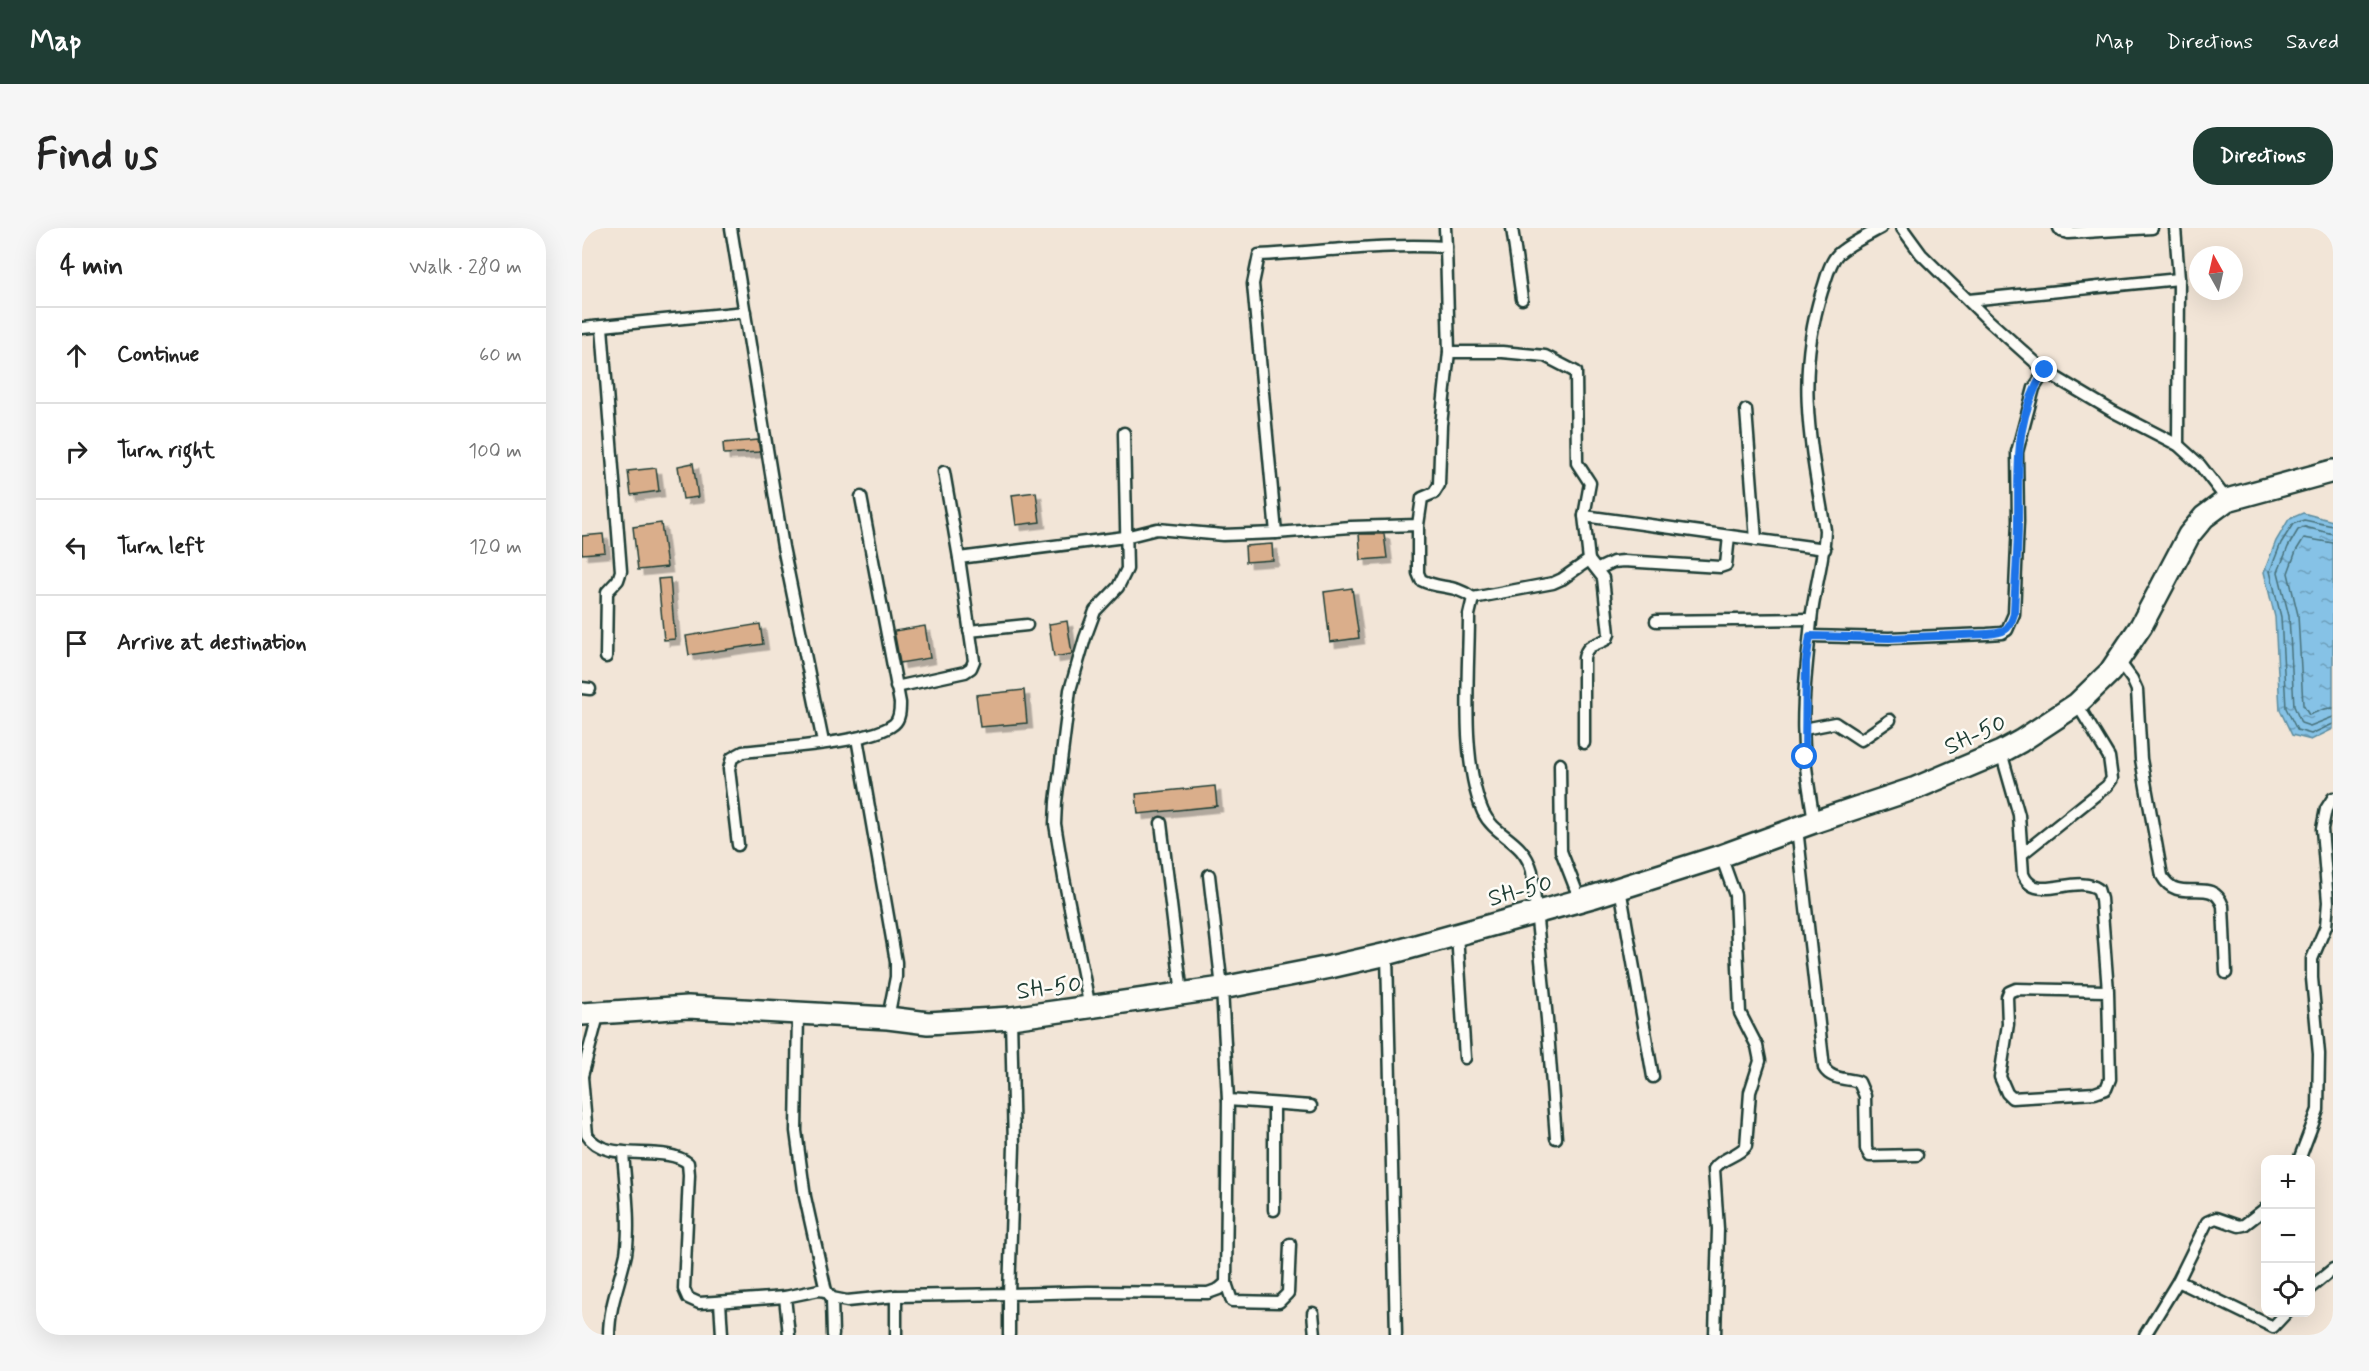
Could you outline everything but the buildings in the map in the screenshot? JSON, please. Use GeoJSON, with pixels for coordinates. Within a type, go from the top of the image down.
{"type":"FeatureCollection","features":[{"type":"Feature","properties":{"kind":"highway","name":"SH-50"},"geometry":{"type":"LineString","coordinates":[[590,1013],[688,1006],[888,1018],[928,1023],[1011,1018],[1222,988],[1387,954],[1620,888],[1721,856],[1916,788],[2001,752],[2078,704],[2110,672],[2140,626],[2189,536],[2204,517],[2227,500],[2333,471]]}},
{"type":"Feature","properties":{"kind":"street"},"geometry":{"type":"LineString","coordinates":[[731,228],[783,547],[823,742]]}},
{"type":"Feature","properties":{"kind":"street"},"geometry":{"type":"LineString","coordinates":[[1445,228],[1449,352],[1441,425],[1439,485],[1434,493],[1422,498],[1418,525],[1418,573],[1421,580],[1428,584],[1458,588],[1473,598],[1553,583],[1589,560]]}},
{"type":"Feature","properties":{"kind":"street"},"geometry":{"type":"LineString","coordinates":[[1512,228],[1522,299]]}},
{"type":"Feature","properties":{"kind":"street"},"geometry":{"type":"LineString","coordinates":[[1881,228],[1838,254],[1826,280],[1814,318],[1807,370],[1807,417],[1825,530],[1825,549],[1811,619],[1806,662],[1804,729],[1806,825],[1824,1068],[1834,1077],[1859,1082],[1863,1088],[1866,1149],[1870,1156],[1917,1155]]}},
{"type":"Feature","properties":{"kind":"street"},"geometry":{"type":"LineString","coordinates":[[1902,228],[1921,254],[2045,370],[2114,412],[2178,445],[2200,465],[2227,500]]}},
{"type":"Feature","properties":{"kind":"street"},"geometry":{"type":"LineString","coordinates":[[2060,228],[2064,233],[2152,228]]}},
{"type":"Feature","properties":{"kind":"street"},"geometry":{"type":"LineString","coordinates":[[2175,228],[2179,279],[2178,445]]}},
{"type":"Feature","properties":{"kind":"street"},"geometry":{"type":"LineString","coordinates":[[1276,532],[1253,284],[1259,255],[1345,251],[1405,245],[1446,247]]}},
{"type":"Feature","properties":{"kind":"street"},"geometry":{"type":"LineString","coordinates":[[1969,300],[2179,279]]}},
{"type":"Feature","properties":{"kind":"street"},"geometry":{"type":"LineString","coordinates":[[582,328],[745,312]]}},
{"type":"Feature","properties":{"kind":"street"},"geometry":{"type":"LineString","coordinates":[[602,327],[621,571],[618,580],[607,592],[606,657]]}},
{"type":"Feature","properties":{"kind":"street"},"geometry":{"type":"LineString","coordinates":[[1449,352],[1502,352],[1545,356],[1576,372],[1577,463],[1590,483],[1584,516],[1589,560],[1598,569],[1605,585],[1609,634],[1607,639],[1590,645],[1585,650],[1584,743]]}},
{"type":"Feature","properties":{"kind":"street"},"geometry":{"type":"LineString","coordinates":[[1810,636],[1889,638],[2002,633],[2007,630],[2014,614],[2018,452],[2034,388],[2045,370]]}},
{"type":"Feature","properties":{"kind":"street"},"geometry":{"type":"LineString","coordinates":[[1746,410],[1756,540]]}},
{"type":"Feature","properties":{"kind":"street"},"geometry":{"type":"LineString","coordinates":[[1090,1008],[1064,878],[1056,824],[1056,802],[1070,690],[1095,612],[1118,587],[1127,569],[1124,433]]}},
{"type":"Feature","properties":{"kind":"street"},"geometry":{"type":"LineString","coordinates":[[896,687],[965,672],[971,668],[974,661],[944,472]]}},
{"type":"Feature","properties":{"kind":"street"},"geometry":{"type":"LineString","coordinates":[[738,845],[729,770],[732,758],[743,752],[857,738],[896,723],[900,703],[861,497]]}},
{"type":"Feature","properties":{"kind":"street"},"geometry":{"type":"LineString","coordinates":[[1584,516],[1825,549]]}},
{"type":"Feature","properties":{"kind":"street"},"geometry":{"type":"LineString","coordinates":[[959,558],[1125,537],[1157,530],[1223,536],[1418,525]]}},
{"type":"Feature","properties":{"kind":"street"},"geometry":{"type":"LineString","coordinates":[[1598,569],[1613,562],[1624,561],[1720,567],[1726,565],[1729,536]]}},
{"type":"Feature","properties":{"kind":"street"},"geometry":{"type":"LineString","coordinates":[[1473,598],[1469,615],[1468,753],[1485,816],[1522,849],[1528,860],[1537,911],[1556,1138]]}},
{"type":"Feature","properties":{"kind":"street"},"geometry":{"type":"LineString","coordinates":[[1656,621],[1811,619]]}},
{"type":"Feature","properties":{"kind":"street"},"geometry":{"type":"LineString","coordinates":[[969,632],[1028,625]]}},
{"type":"Feature","properties":{"kind":"street"},"geometry":{"type":"LineString","coordinates":[[2118,660],[2137,690],[2141,759],[2162,876],[2166,884],[2175,889],[2214,892],[2220,896],[2223,906],[2226,973]]}},
{"type":"Feature","properties":{"kind":"street"},"geometry":{"type":"LineString","coordinates":[[2022,854],[2107,786],[2112,779],[2109,757],[2078,704]]}},
{"type":"Feature","properties":{"kind":"street"},"geometry":{"type":"LineString","coordinates":[[1804,729],[1835,723],[1861,740],[1890,720]]}},
{"type":"Feature","properties":{"kind":"street"},"geometry":{"type":"LineString","coordinates":[[857,738],[896,962],[896,977],[888,1018]]}},
{"type":"Feature","properties":{"kind":"street"},"geometry":{"type":"LineString","coordinates":[[2001,752],[2019,815],[2023,874],[2026,882],[2031,887],[2041,889],[2080,883],[2091,884],[2098,889],[2101,899],[2108,991],[2110,1079],[2106,1089],[2095,1093],[2012,1098],[2007,1093],[2000,1077],[2008,1024],[2007,996],[2009,992],[2016,989],[2108,991]]}},
{"type":"Feature","properties":{"kind":"street"},"geometry":{"type":"LineString","coordinates":[[1560,764],[1561,851],[1580,900]]}},
{"type":"Feature","properties":{"kind":"street"},"geometry":{"type":"LineString","coordinates":[[2302,1155],[2318,1110],[2319,1054],[2312,968],[2313,959],[2326,926],[2328,902],[2322,830],[2326,809],[2333,798]]}},
{"type":"Feature","properties":{"kind":"street"},"geometry":{"type":"LineString","coordinates":[[1161,823],[1182,994]]}},
{"type":"Feature","properties":{"kind":"street"},"geometry":{"type":"LineString","coordinates":[[1715,1335],[1718,1229],[1714,1169],[1719,1162],[1740,1153],[1746,1146],[1750,1092],[1760,1061],[1757,1047],[1740,1013],[1735,895],[1721,856]]}},
{"type":"Feature","properties":{"kind":"street"},"geometry":{"type":"LineString","coordinates":[[1209,875],[1222,988],[1228,1100],[1226,1283],[1232,1301],[1279,1302],[1285,1299],[1288,1293],[1290,1244]]}},
{"type":"Feature","properties":{"kind":"street"},"geometry":{"type":"LineString","coordinates":[[1620,888],[1653,1077]]}},
{"type":"Feature","properties":{"kind":"street"},"geometry":{"type":"LineString","coordinates":[[1457,934],[1465,1058]]}},
{"type":"Feature","properties":{"kind":"street"},"geometry":{"type":"LineString","coordinates":[[1387,954],[1396,1335]]}},
{"type":"Feature","properties":{"kind":"street"},"geometry":{"type":"LineString","coordinates":[[590,1013],[582,1076],[588,1135],[596,1146],[623,1152],[672,1156],[688,1163],[690,1174],[684,1289],[688,1298],[699,1303],[785,1297],[819,1290],[847,1301],[896,1296],[1089,1292],[1208,1293],[1219,1289],[1226,1283]]}},
{"type":"Feature","properties":{"kind":"street"},"geometry":{"type":"LineString","coordinates":[[798,1013],[796,1131],[805,1197],[829,1294],[833,1335]]}},
{"type":"Feature","properties":{"kind":"street"},"geometry":{"type":"LineString","coordinates":[[1009,1335],[1014,1146],[1011,1018]]}},
{"type":"Feature","properties":{"kind":"street"},"geometry":{"type":"LineString","coordinates":[[1228,1100],[1311,1106]]}},
{"type":"Feature","properties":{"kind":"street"},"geometry":{"type":"LineString","coordinates":[[1274,1104],[1274,1210]]}},
{"type":"Feature","properties":{"kind":"street"},"geometry":{"type":"LineString","coordinates":[[609,1335],[609,1319],[614,1294],[626,1254],[623,1152]]}},
{"type":"Feature","properties":{"kind":"street"},"geometry":{"type":"LineString","coordinates":[[2145,1335],[2178,1281],[2207,1222],[2216,1218],[2239,1226],[2244,1225],[2264,1209]]}},
{"type":"Feature","properties":{"kind":"street"},"geometry":{"type":"LineString","coordinates":[[2315,1284],[2333,1269]]}},
{"type":"Feature","properties":{"kind":"street"},"geometry":{"type":"LineString","coordinates":[[2178,1281],[2270,1331],[2283,1317]]}},
{"type":"Feature","properties":{"kind":"street"},"geometry":{"type":"LineString","coordinates":[[896,1296],[896,1335]]}},
{"type":"Feature","properties":{"kind":"street"},"geometry":{"type":"LineString","coordinates":[[785,1297],[789,1335]]}},
{"type":"Feature","properties":{"kind":"street"},"geometry":{"type":"LineString","coordinates":[[720,1302],[722,1335]]}},
{"type":"Feature","properties":{"kind":"street"},"geometry":{"type":"LineString","coordinates":[[1313,1313],[1315,1335]]}},
{"type":"Feature","properties":{"kind":"water"},"geometry":{"type":"Polygon","coordinates":[[[2303,513],[2333,521],[2333,729],[2311,740],[2292,735],[2280,710],[2275,617],[2264,572],[2276,541],[2289,519],[2303,513]]]}},
{"type":"Feature","properties":{"kind":"route"},"geometry":{"type":"LineString","coordinates":[[1805,757],[1806,662],[1810,636],[1889,638],[1987,634],[2002,633],[2011,625],[2014,614],[2018,521],[2018,452],[2034,388],[2045,370]]}}]}
